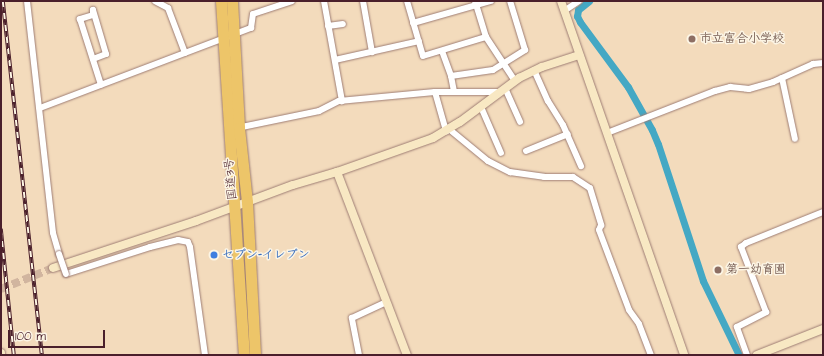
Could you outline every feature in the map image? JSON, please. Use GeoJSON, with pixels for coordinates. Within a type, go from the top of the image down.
{"type":"FeatureCollection","features":[{"type":"Feature","properties":{"kind":"highway","name":"国道3号"},"geometry":{"type":"LineString","coordinates":[[222,1],[229,36]]}},
{"type":"Feature","properties":{"kind":"highway","name":"国道3号"},"geometry":{"type":"LineString","coordinates":[[232,1],[229,36],[234,129],[235,207],[244,355]]}},
{"type":"Feature","properties":{"kind":"highway","name":"国道3号"},"geometry":{"type":"LineString","coordinates":[[234,129],[247,202],[255,355]]}},
{"type":"Feature","properties":{"kind":"street"},"geometry":{"type":"LineString","coordinates":[[27,1],[53,233],[66,274],[150,246],[178,240],[188,242],[190,247],[205,355]]}},
{"type":"Feature","properties":{"kind":"street"},"geometry":{"type":"LineString","coordinates":[[155,1],[168,8],[184,53]]}},
{"type":"Feature","properties":{"kind":"street"},"geometry":{"type":"LineString","coordinates":[[40,108],[251,28],[253,14],[292,1]]}},
{"type":"Feature","properties":{"kind":"street"},"geometry":{"type":"LineString","coordinates":[[324,1],[342,101]]}},
{"type":"Feature","properties":{"kind":"street"},"geometry":{"type":"LineString","coordinates":[[363,1],[372,52]]}},
{"type":"Feature","properties":{"kind":"street"},"geometry":{"type":"LineString","coordinates":[[407,1],[423,56],[486,37]]}},
{"type":"Feature","properties":{"kind":"street"},"geometry":{"type":"LineString","coordinates":[[413,23],[476,3],[491,1]]}},
{"type":"Feature","properties":{"kind":"street"},"geometry":{"type":"LineString","coordinates":[[451,76],[493,70],[524,50],[510,1]]}},
{"type":"Feature","properties":{"kind":"street"},"geometry":{"type":"LineString","coordinates":[[561,1],[684,355]]}},
{"type":"Feature","properties":{"kind":"street"},"geometry":{"type":"LineString","coordinates":[[564,10],[579,1]]}},
{"type":"Feature","properties":{"kind":"street"},"geometry":{"type":"LineString","coordinates":[[476,3],[486,37],[514,81]]}},
{"type":"Feature","properties":{"kind":"street"},"geometry":{"type":"LineString","coordinates":[[93,59],[106,54],[93,10],[93,15],[80,19],[101,85]]}},
{"type":"Feature","properties":{"kind":"street"},"geometry":{"type":"LineString","coordinates":[[328,26],[343,24]]}},
{"type":"Feature","properties":{"kind":"street"},"geometry":{"type":"LineString","coordinates":[[334,60],[419,41]]}},
{"type":"Feature","properties":{"kind":"street"},"geometry":{"type":"LineString","coordinates":[[442,51],[451,76],[454,92]]}},
{"type":"Feature","properties":{"kind":"street"},"geometry":{"type":"LineString","coordinates":[[53,268],[235,207],[421,142],[448,130],[481,107],[514,81],[534,70],[580,55]]}},
{"type":"Feature","properties":{"kind":"street"},"geometry":{"type":"LineString","coordinates":[[607,133],[730,87],[749,89],[782,78],[813,64],[823,62]]}},
{"type":"Feature","properties":{"kind":"street"},"geometry":{"type":"LineString","coordinates":[[534,70],[548,101],[568,134],[581,166]]}},
{"type":"Feature","properties":{"kind":"street"},"geometry":{"type":"LineString","coordinates":[[782,78],[795,139]]}},
{"type":"Feature","properties":{"kind":"street"},"geometry":{"type":"LineString","coordinates":[[234,129],[319,111],[342,101],[435,92],[502,90]]}},
{"type":"Feature","properties":{"kind":"street"},"geometry":{"type":"LineString","coordinates":[[502,90],[520,122]]}},
{"type":"Feature","properties":{"kind":"street"},"geometry":{"type":"LineString","coordinates":[[435,92],[448,130],[488,161],[510,172],[544,177],[573,177],[590,188],[601,225],[599,230],[629,310],[639,324],[651,355]]}},
{"type":"Feature","properties":{"kind":"street"},"geometry":{"type":"LineString","coordinates":[[481,107],[501,153]]}},
{"type":"Feature","properties":{"kind":"street"},"geometry":{"type":"LineString","coordinates":[[526,150],[568,134]]}},
{"type":"Feature","properties":{"kind":"street"},"geometry":{"type":"LineString","coordinates":[[337,172],[407,355]]}},
{"type":"Feature","properties":{"kind":"street"},"geometry":{"type":"LineString","coordinates":[[747,355],[737,327],[766,312],[741,247],[746,242],[823,212]]}},
{"type":"Feature","properties":{"kind":"street"},"geometry":{"type":"LineString","coordinates":[[359,355],[352,318],[387,302]]}},
{"type":"Feature","properties":{"kind":"street"},"geometry":{"type":"LineString","coordinates":[[757,355],[823,329]]}},
{"type":"Feature","properties":{"kind":"waterway"},"geometry":{"type":"LineString","coordinates":[[589,1],[578,10],[577,16],[628,87],[652,130],[658,144],[703,281],[739,355]]}},
{"type":"Feature","properties":{"kind":"tunnel"},"geometry":{"type":"LineString","coordinates":[[1,289],[53,268]]}},
{"type":"Feature","properties":{"kind":"railway"},"geometry":{"type":"LineString","coordinates":[[3,1],[42,355]]}},
{"type":"Feature","properties":{"kind":"railway"},"geometry":{"type":"LineString","coordinates":[[1,229],[14,355]]}},
{"type":"Feature","properties":{"kind":"place","name":"市立富合小学校"},"geometry":{"type":"Point","coordinates":[692,39]}},
{"type":"Feature","properties":{"kind":"place","name":"セブン-イレブン"},"geometry":{"type":"Point","coordinates":[214,255]}},
{"type":"Feature","properties":{"kind":"place","name":"第一幼育園"},"geometry":{"type":"Point","coordinates":[718,270]}}]}
